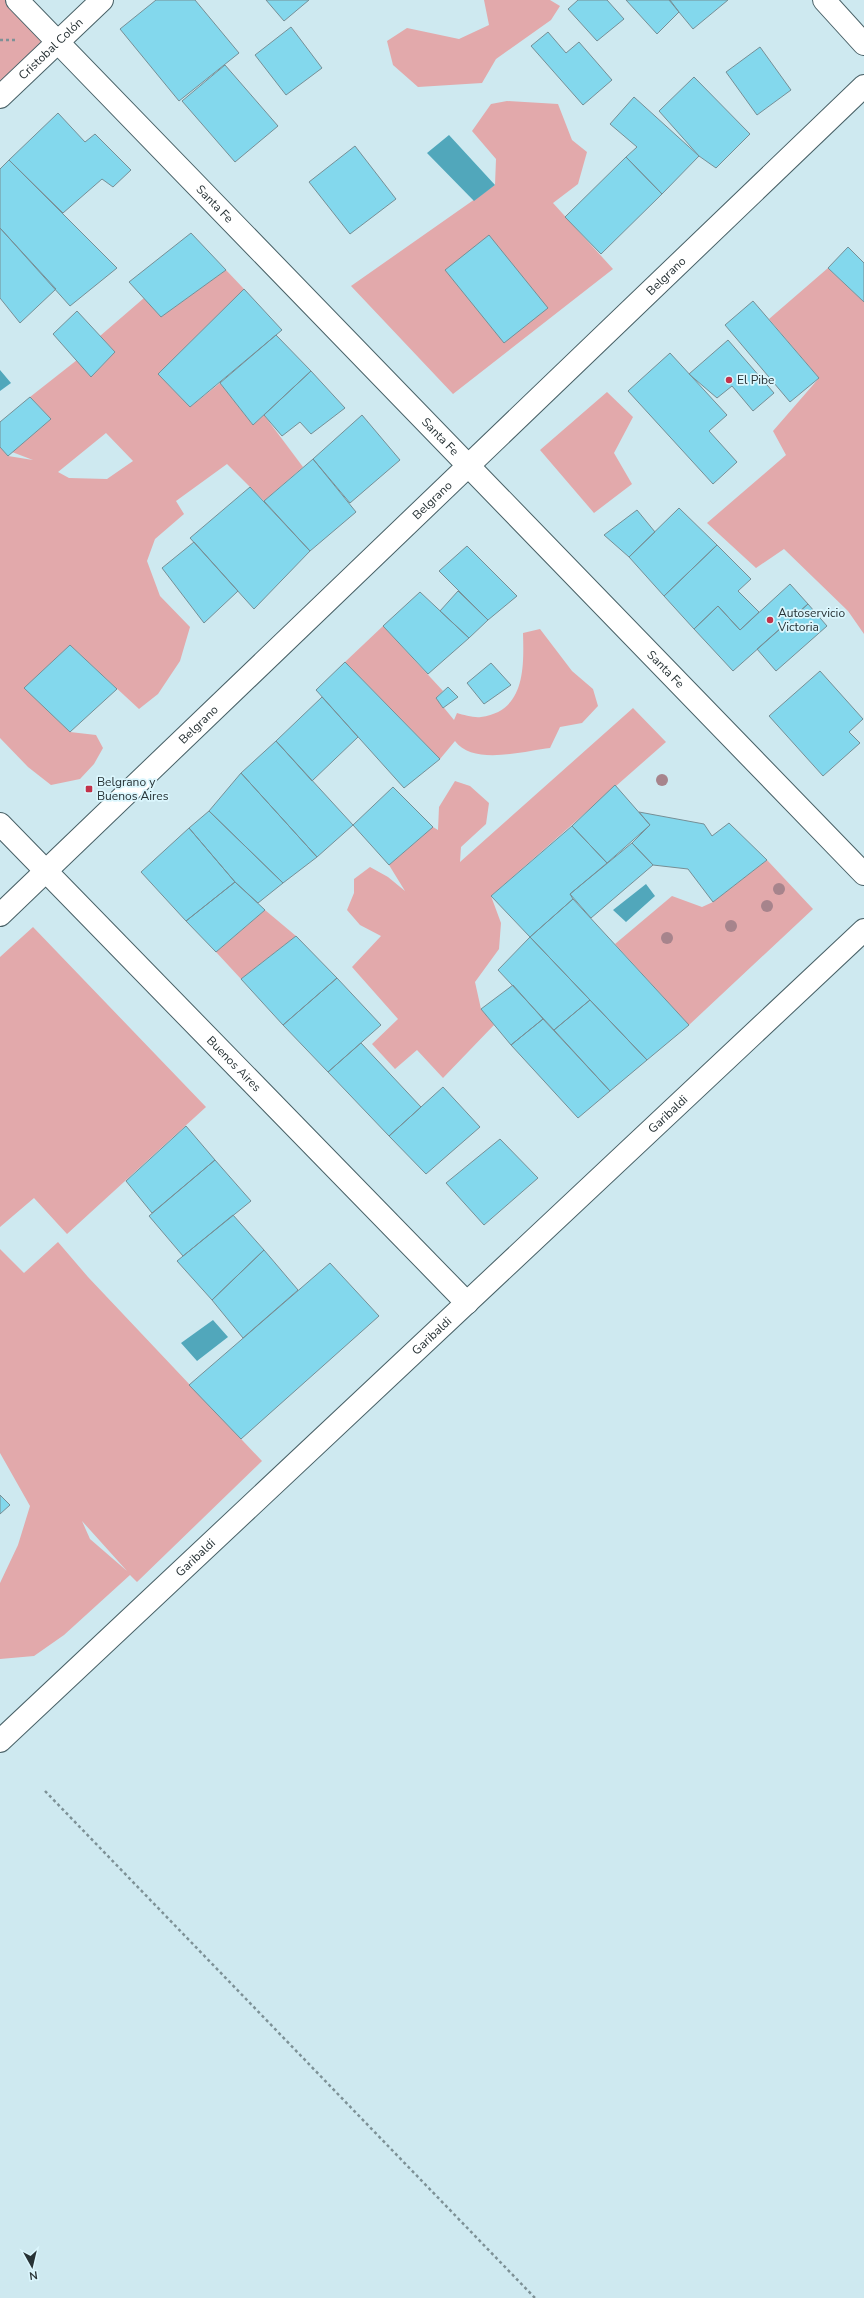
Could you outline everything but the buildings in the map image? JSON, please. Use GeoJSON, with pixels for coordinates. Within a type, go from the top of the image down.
{"type":"FeatureCollection","features":[{"type":"Feature","properties":{"kind":"street","name":"Santa Fe"},"geometry":{"type":"LineString","coordinates":[[17,0],[864,874]]}},
{"type":"Feature","properties":{"kind":"street","name":"Cristobal Colón"},"geometry":{"type":"LineString","coordinates":[[0,97],[102,0]]}},
{"type":"Feature","properties":{"kind":"street"},"geometry":{"type":"LineString","coordinates":[[824,0],[864,44]]}},
{"type":"Feature","properties":{"kind":"street","name":"Belgrano"},"geometry":{"type":"LineString","coordinates":[[0,915],[864,86]]}},
{"type":"Feature","properties":{"kind":"street","name":"Buenos Aires"},"geometry":{"type":"LineString","coordinates":[[0,824],[467,1303]]}},
{"type":"Feature","properties":{"kind":"street","name":"Garibaldi"},"geometry":{"type":"LineString","coordinates":[[1,1739],[864,930]]}},
{"type":"Feature","properties":{"kind":"path"},"geometry":{"type":"LineString","coordinates":[[45,1791],[535,2298]]}},
{"type":"Feature","properties":{"kind":"shaded area"},"geometry":{"type":"Polygon","coordinates":[[[0,0],[17,0],[57,42],[0,97],[0,0]]]}},
{"type":"Feature","properties":{"kind":"shaded area"},"geometry":{"type":"Polygon","coordinates":[[[484,0],[550,0],[560,6],[551,20],[496,59],[482,83],[418,87],[393,65],[387,41],[407,28],[459,39],[489,25],[484,0]]]}},
{"type":"Feature","properties":{"kind":"shaded area"},"geometry":{"type":"Polygon","coordinates":[[[507,101],[558,104],[572,140],[587,152],[578,184],[553,203],[613,269],[453,394],[351,286],[495,185],[496,159],[472,131],[491,104],[507,101]]]}},
{"type":"Feature","properties":{"kind":"shaded area"},"geometry":{"type":"Polygon","coordinates":[[[828,268],[864,302],[864,634],[848,611],[784,549],[756,568],[707,523],[786,455],[773,431],[819,378],[769,319],[828,268]]]}},
{"type":"Feature","properties":{"kind":"shaded area"},"geometry":{"type":"Polygon","coordinates":[[[226,270],[244,289],[158,374],[190,407],[220,383],[253,425],[264,415],[303,467],[264,501],[227,464],[176,501],[184,514],[155,539],[147,561],[160,596],[190,627],[180,661],[158,694],[139,709],[70,645],[25,688],[70,732],[96,735],[103,748],[94,764],[80,779],[51,785],[28,767],[0,738],[0,447],[8,456],[33,460],[12,452],[51,419],[30,397],[77,360],[91,377],[115,352],[100,336],[144,298],[161,317],[226,270]],[[106,433],[58,472],[69,478],[107,479],[133,461],[106,433]]]}},
{"type":"Feature","properties":{"kind":"shaded area"},"geometry":{"type":"Polygon","coordinates":[[[607,392],[633,417],[614,453],[632,484],[594,513],[540,450],[607,392]]]}},
{"type":"Feature","properties":{"kind":"shaded area"},"geometry":{"type":"Polygon","coordinates":[[[383,626],[443,691],[436,698],[454,720],[457,713],[472,717],[481,717],[495,713],[506,706],[514,697],[519,686],[523,660],[523,633],[540,629],[572,671],[593,689],[598,706],[582,723],[560,727],[550,748],[513,754],[486,755],[463,749],[455,741],[440,759],[345,662],[383,626]]]}},
{"type":"Feature","properties":{"kind":"shaded area"},"geometry":{"type":"Polygon","coordinates":[[[633,708],[666,742],[491,896],[501,923],[499,949],[475,982],[481,1009],[494,1025],[443,1078],[417,1050],[395,1069],[372,1044],[398,1019],[352,967],[381,936],[360,925],[347,910],[354,893],[354,879],[370,867],[388,877],[405,891],[389,865],[433,827],[438,830],[439,807],[455,781],[470,786],[489,803],[486,824],[461,847],[460,862],[633,708]]]}},
{"type":"Feature","properties":{"kind":"shaded area"},"geometry":{"type":"Polygon","coordinates":[[[767,860],[813,909],[689,1025],[615,944],[672,896],[702,907],[713,902],[767,860]]]}},
{"type":"Feature","properties":{"kind":"shaded area"},"geometry":{"type":"Polygon","coordinates":[[[265,910],[296,936],[241,979],[216,952],[265,910]]]}},
{"type":"Feature","properties":{"kind":"shaded area"},"geometry":{"type":"Polygon","coordinates":[[[33,927],[206,1107],[67,1234],[34,1198],[0,1227],[0,957],[33,927]]]}},
{"type":"Feature","properties":{"kind":"shaded area"},"geometry":{"type":"Polygon","coordinates":[[[58,1242],[88,1277],[262,1461],[137,1582],[130,1575],[64,1635],[34,1656],[0,1659],[0,1583],[18,1545],[30,1506],[0,1453],[0,1249],[24,1273],[58,1242]],[[82,1521],[90,1539],[127,1571],[82,1521]]]}},
{"type":"Feature","properties":{"kind":"water"},"geometry":{"type":"Polygon","coordinates":[[[449,135],[495,185],[474,201],[427,153],[449,135]]]}},
{"type":"Feature","properties":{"kind":"water"},"geometry":{"type":"Polygon","coordinates":[[[0,370],[11,383],[0,391],[0,370]]]}},
{"type":"Feature","properties":{"kind":"water"},"geometry":{"type":"Polygon","coordinates":[[[646,884],[655,896],[626,922],[613,910],[646,884]]]}},
{"type":"Feature","properties":{"kind":"water"},"geometry":{"type":"Polygon","coordinates":[[[213,1320],[228,1337],[197,1361],[181,1343],[213,1320]]]}},
{"type":"Feature","properties":{"kind":"place","name":"El Pibe"},"geometry":{"type":"Point","coordinates":[729,380]}},
{"type":"Feature","properties":{"kind":"place","name":"Autoservicio Victoria"},"geometry":{"type":"Point","coordinates":[770,620]}},
{"type":"Feature","properties":{"kind":"place","name":"Belgrano y Buenos Aires"},"geometry":{"type":"Point","coordinates":[89,789]}}]}
